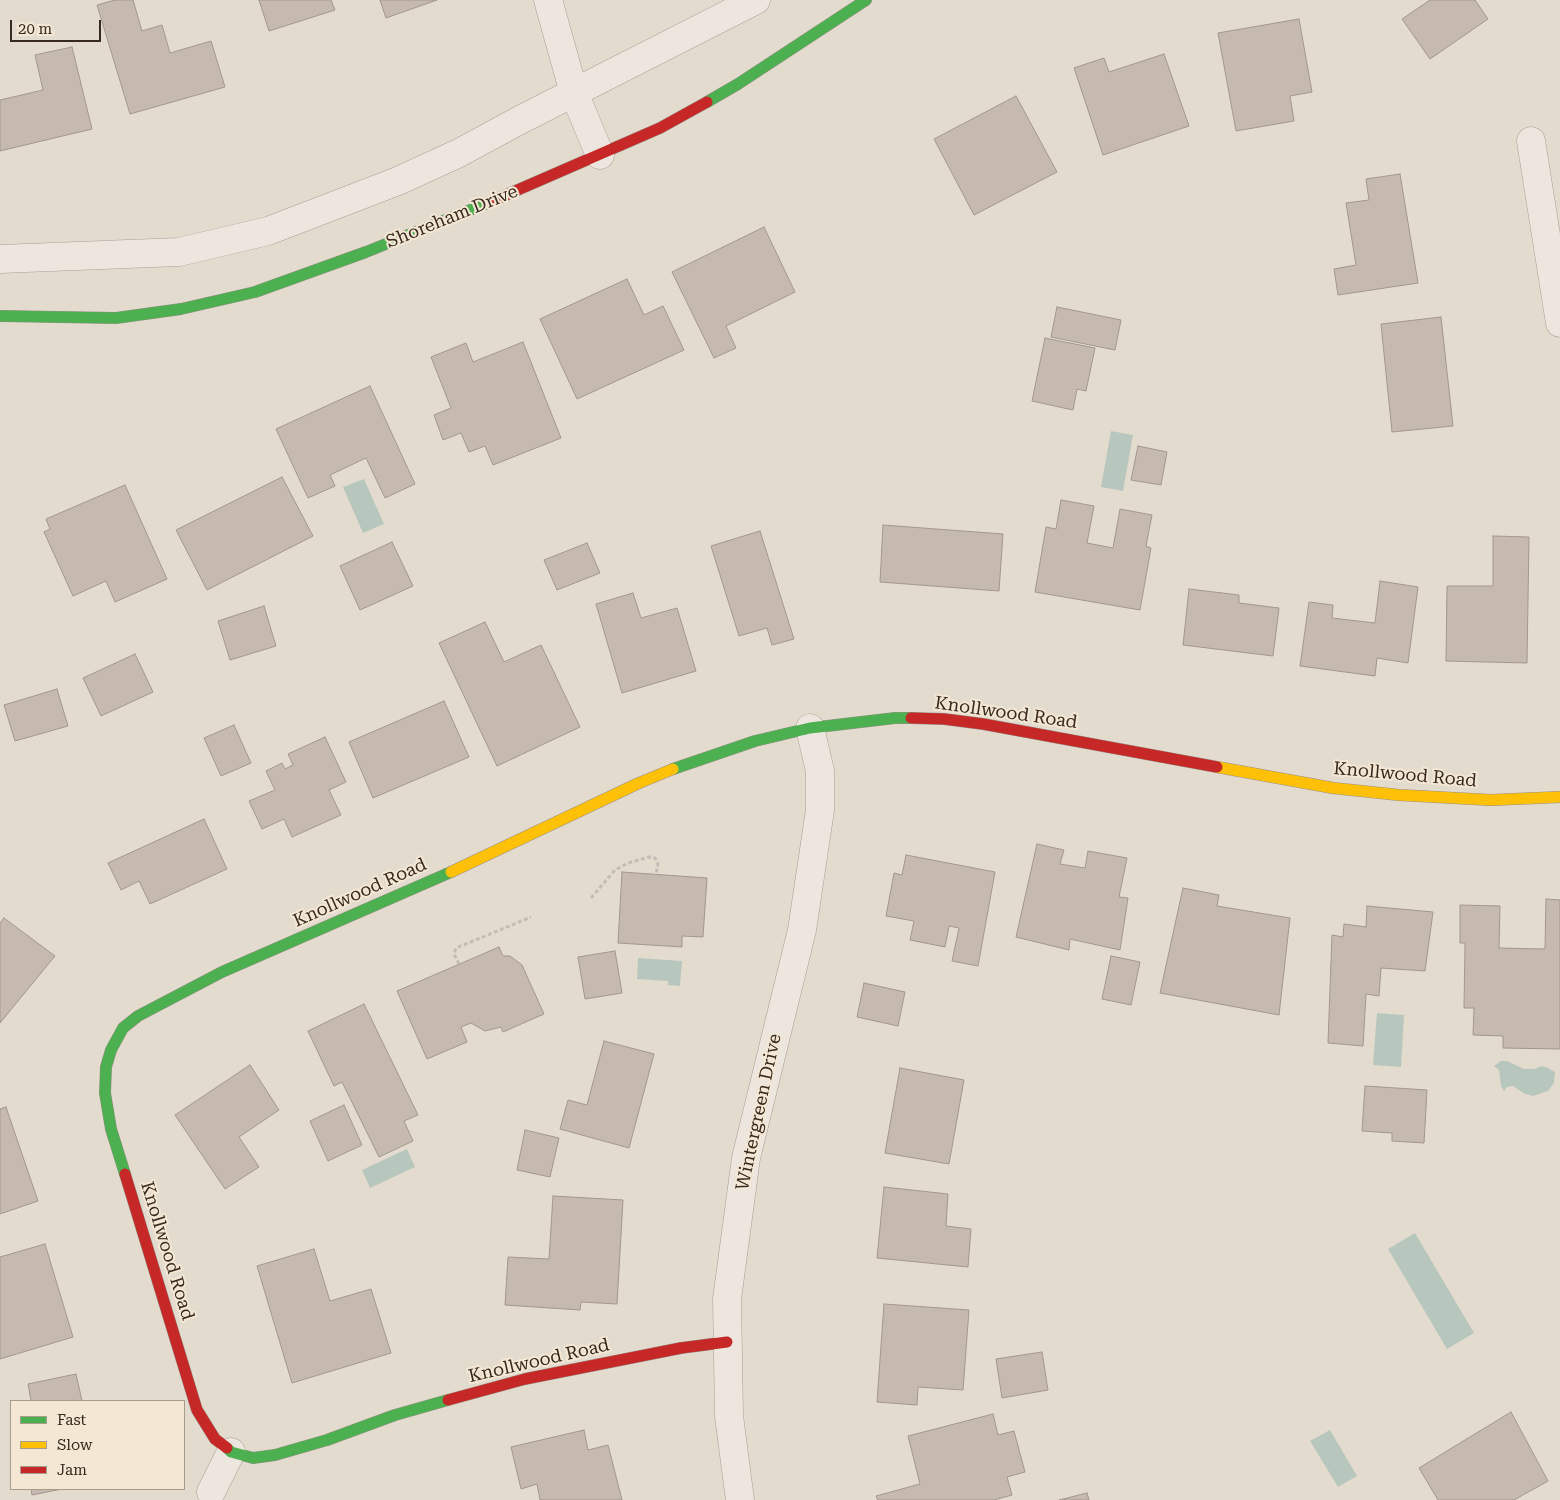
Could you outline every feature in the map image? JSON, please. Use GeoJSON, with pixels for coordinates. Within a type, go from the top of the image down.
{"type":"FeatureCollection","features":[{"type":"Feature","properties":{"kind":"street"},"geometry":{"type":"LineString","coordinates":[[548,0],[574,93],[600,155]]}},
{"type":"Feature","properties":{"kind":"street"},"geometry":{"type":"LineString","coordinates":[[0,260],[179,252],[261,233],[398,181],[459,153],[756,0]]}},
{"type":"Feature","properties":{"kind":"street","name":"Shoreham Drive"},"geometry":{"type":"LineString","coordinates":[[0,316],[116,318],[181,309],[255,292],[366,252],[600,155],[660,128],[726,92],[866,0]]}},
{"type":"Feature","properties":{"kind":"street"},"geometry":{"type":"LineString","coordinates":[[1531,141],[1560,323]]}},
{"type":"Feature","properties":{"kind":"street","name":"Knollwood Road"},"geometry":{"type":"LineString","coordinates":[[727,1342],[681,1348],[525,1379],[395,1415],[275,1455],[253,1458],[231,1452],[215,1439],[197,1410],[111,1129],[105,1093],[106,1067],[111,1050],[123,1028],[138,1016],[222,972],[403,894],[639,784],[704,757],[755,741],[810,728],[895,718],[944,719],[1016,730],[1333,788],[1400,795],[1492,800],[1560,797]]}},
{"type":"Feature","properties":{"kind":"street","name":"Wintergreen Drive"},"geometry":{"type":"LineString","coordinates":[[740,1500],[729,1416],[727,1299],[746,1158],[802,930],[820,810],[820,771],[810,728]]}},
{"type":"Feature","properties":{"kind":"street"},"geometry":{"type":"LineString","coordinates":[[211,1492],[231,1452]]}},
{"type":"Feature","properties":{"kind":"path"},"geometry":{"type":"LineString","coordinates":[[591,898],[615,870],[628,863],[649,857],[655,858],[658,864],[656,874]]}},
{"type":"Feature","properties":{"kind":"path"},"geometry":{"type":"LineString","coordinates":[[459,964],[454,954],[456,948],[531,917]]}},
{"type":"Feature","properties":{"kind":"shaded area"},"geometry":{"type":"Polygon","coordinates":[[[1111,431],[1133,435],[1123,491],[1101,487],[1111,431]]]}},
{"type":"Feature","properties":{"kind":"shaded area"},"geometry":{"type":"Polygon","coordinates":[[[364,479],[384,524],[363,533],[343,487],[364,479]]]}},
{"type":"Feature","properties":{"kind":"shaded area"},"geometry":{"type":"Polygon","coordinates":[[[638,958],[682,961],[680,986],[668,985],[668,981],[637,979],[638,958]]]}},
{"type":"Feature","properties":{"kind":"shaded area"},"geometry":{"type":"Polygon","coordinates":[[[1377,1013],[1404,1015],[1401,1067],[1373,1065],[1377,1013]]]}},
{"type":"Feature","properties":{"kind":"shaded area"},"geometry":{"type":"Polygon","coordinates":[[[1501,1061],[1507,1061],[1524,1069],[1534,1069],[1542,1066],[1548,1068],[1555,1072],[1554,1083],[1548,1091],[1533,1096],[1525,1094],[1513,1086],[1507,1087],[1504,1091],[1501,1086],[1499,1070],[1494,1066],[1501,1061]]]}},
{"type":"Feature","properties":{"kind":"shaded area"},"geometry":{"type":"Polygon","coordinates":[[[407,1149],[415,1167],[370,1188],[362,1170],[407,1149]]]}},
{"type":"Feature","properties":{"kind":"shaded area"},"geometry":{"type":"Polygon","coordinates":[[[1415,1233],[1474,1333],[1447,1349],[1388,1249],[1415,1233]]]}},
{"type":"Feature","properties":{"kind":"shaded area"},"geometry":{"type":"Polygon","coordinates":[[[1330,1430],[1357,1476],[1338,1487],[1310,1441],[1330,1430]]]}},
{"type":"Feature","properties":{"kind":"building"},"geometry":{"type":"Polygon","coordinates":[[[115,0],[133,0],[142,31],[162,25],[170,53],[211,41],[225,87],[130,114],[97,5],[115,0]]]}},
{"type":"Feature","properties":{"kind":"building"},"geometry":{"type":"Polygon","coordinates":[[[259,0],[331,0],[335,10],[269,31],[259,0]]]}},
{"type":"Feature","properties":{"kind":"building"},"geometry":{"type":"Polygon","coordinates":[[[380,0],[437,0],[386,18],[380,0]]]}},
{"type":"Feature","properties":{"kind":"building"},"geometry":{"type":"Polygon","coordinates":[[[1430,0],[1475,0],[1488,19],[1430,59],[1402,19],[1430,0]]]}},
{"type":"Feature","properties":{"kind":"building"},"geometry":{"type":"Polygon","coordinates":[[[1299,19],[1312,92],[1290,96],[1294,121],[1236,131],[1218,33],[1299,19]]]}},
{"type":"Feature","properties":{"kind":"building"},"geometry":{"type":"Polygon","coordinates":[[[72,47],[92,129],[0,151],[0,100],[43,90],[35,55],[72,47]]]}},
{"type":"Feature","properties":{"kind":"building"},"geometry":{"type":"Polygon","coordinates":[[[1164,54],[1189,126],[1103,155],[1074,68],[1104,58],[1109,72],[1164,54]]]}},
{"type":"Feature","properties":{"kind":"building"},"geometry":{"type":"Polygon","coordinates":[[[1016,96],[1057,172],[974,215],[934,139],[1016,96]]]}},
{"type":"Feature","properties":{"kind":"building"},"geometry":{"type":"Polygon","coordinates":[[[1400,174],[1418,283],[1338,295],[1334,269],[1356,265],[1346,203],[1369,200],[1366,179],[1400,174]]]}},
{"type":"Feature","properties":{"kind":"building"},"geometry":{"type":"Polygon","coordinates":[[[764,227],[795,292],[726,326],[736,348],[714,358],[672,272],[764,227]]]}},
{"type":"Feature","properties":{"kind":"building"},"geometry":{"type":"Polygon","coordinates":[[[627,279],[644,315],[663,306],[684,350],[577,399],[540,319],[627,279]]]}},
{"type":"Feature","properties":{"kind":"building"},"geometry":{"type":"Polygon","coordinates":[[[1057,307],[1121,320],[1115,350],[1051,337],[1057,307]]]}},
{"type":"Feature","properties":{"kind":"building"},"geometry":{"type":"Polygon","coordinates":[[[1441,317],[1453,426],[1392,432],[1381,324],[1441,317]]]}},
{"type":"Feature","properties":{"kind":"building"},"geometry":{"type":"Polygon","coordinates":[[[1045,338],[1095,348],[1086,391],[1077,389],[1073,410],[1032,401],[1045,338]]]}},
{"type":"Feature","properties":{"kind":"building"},"geometry":{"type":"Polygon","coordinates":[[[523,342],[561,438],[493,465],[485,446],[469,452],[461,433],[443,440],[434,415],[451,408],[431,357],[466,343],[473,362],[523,342]]]}},
{"type":"Feature","properties":{"kind":"building"},"geometry":{"type":"Polygon","coordinates":[[[370,386],[415,484],[385,498],[366,458],[330,475],[335,486],[308,498],[276,429],[370,386]]]}},
{"type":"Feature","properties":{"kind":"building"},"geometry":{"type":"Polygon","coordinates":[[[1138,446],[1167,452],[1161,485],[1131,480],[1138,446]]]}},
{"type":"Feature","properties":{"kind":"building"},"geometry":{"type":"Polygon","coordinates":[[[282,477],[313,536],[207,590],[176,530],[282,477]]]}},
{"type":"Feature","properties":{"kind":"building"},"geometry":{"type":"Polygon","coordinates":[[[125,485],[167,579],[115,602],[106,581],[73,596],[44,532],[50,529],[46,519],[125,485]]]}},
{"type":"Feature","properties":{"kind":"building"},"geometry":{"type":"Polygon","coordinates":[[[1061,500],[1094,506],[1087,543],[1113,548],[1120,509],[1152,515],[1146,546],[1151,548],[1140,610],[1035,592],[1046,527],[1056,529],[1061,500]]]}},
{"type":"Feature","properties":{"kind":"building"},"geometry":{"type":"Polygon","coordinates":[[[883,525],[1003,534],[999,591],[880,582],[883,525]]]}},
{"type":"Feature","properties":{"kind":"building"},"geometry":{"type":"Polygon","coordinates":[[[760,531],[794,639],[772,645],[767,628],[739,636],[711,546],[760,531]]]}},
{"type":"Feature","properties":{"kind":"building"},"geometry":{"type":"Polygon","coordinates":[[[1493,536],[1529,537],[1527,663],[1446,661],[1447,586],[1493,586],[1493,536]]]}},
{"type":"Feature","properties":{"kind":"building"},"geometry":{"type":"Polygon","coordinates":[[[392,542],[413,586],[360,610],[340,566],[392,542]]]}},
{"type":"Feature","properties":{"kind":"building"},"geometry":{"type":"Polygon","coordinates":[[[587,543],[600,573],[557,590],[544,560],[587,543]]]}},
{"type":"Feature","properties":{"kind":"building"},"geometry":{"type":"Polygon","coordinates":[[[1380,581],[1418,587],[1408,663],[1377,658],[1375,676],[1300,666],[1309,602],[1333,605],[1332,618],[1375,623],[1380,581]]]}},
{"type":"Feature","properties":{"kind":"building"},"geometry":{"type":"Polygon","coordinates":[[[1189,589],[1239,595],[1239,603],[1279,608],[1273,656],[1183,645],[1189,589]]]}},
{"type":"Feature","properties":{"kind":"building"},"geometry":{"type":"Polygon","coordinates":[[[633,593],[641,618],[677,608],[696,671],[622,693],[596,604],[633,593]]]}},
{"type":"Feature","properties":{"kind":"building"},"geometry":{"type":"Polygon","coordinates":[[[264,606],[276,646],[230,660],[218,621],[264,606]]]}},
{"type":"Feature","properties":{"kind":"building"},"geometry":{"type":"Polygon","coordinates":[[[485,622],[504,662],[541,645],[580,727],[497,766],[439,643],[485,622]]]}},
{"type":"Feature","properties":{"kind":"building"},"geometry":{"type":"Polygon","coordinates":[[[135,654],[153,692],[101,716],[83,678],[135,654]]]}},
{"type":"Feature","properties":{"kind":"building"},"geometry":{"type":"Polygon","coordinates":[[[57,689],[68,726],[15,741],[4,705],[57,689]]]}},
{"type":"Feature","properties":{"kind":"building"},"geometry":{"type":"Polygon","coordinates":[[[444,701],[469,757],[373,798],[349,742],[444,701]]]}},
{"type":"Feature","properties":{"kind":"building"},"geometry":{"type":"Polygon","coordinates":[[[234,725],[251,763],[221,776],[204,738],[234,725]]]}},
{"type":"Feature","properties":{"kind":"building"},"geometry":{"type":"Polygon","coordinates":[[[325,737],[346,782],[329,790],[341,815],[292,837],[284,819],[262,829],[249,801],[275,790],[266,771],[282,763],[285,769],[293,765],[288,754],[325,737]]]}},
{"type":"Feature","properties":{"kind":"building"},"geometry":{"type":"Polygon","coordinates":[[[204,819],[227,869],[150,904],[139,881],[121,890],[108,863],[204,819]]]}},
{"type":"Feature","properties":{"kind":"building"},"geometry":{"type":"Polygon","coordinates":[[[1037,844],[1064,850],[1060,864],[1085,868],[1088,851],[1127,858],[1119,897],[1128,898],[1120,950],[1070,939],[1069,950],[1016,937],[1037,844]]]}},
{"type":"Feature","properties":{"kind":"building"},"geometry":{"type":"Polygon","coordinates":[[[906,855],[995,872],[978,966],[952,961],[959,928],[949,926],[945,947],[910,940],[914,921],[886,916],[894,873],[902,875],[906,855]]]}},
{"type":"Feature","properties":{"kind":"building"},"geometry":{"type":"Polygon","coordinates":[[[622,872],[707,878],[703,937],[682,936],[682,947],[618,943],[622,872]]]}},
{"type":"Feature","properties":{"kind":"building"},"geometry":{"type":"Polygon","coordinates":[[[1183,888],[1219,895],[1217,906],[1290,918],[1279,1015],[1160,993],[1183,888]]]}},
{"type":"Feature","properties":{"kind":"building"},"geometry":{"type":"Polygon","coordinates":[[[1546,899],[1560,900],[1560,1049],[1503,1048],[1503,1036],[1473,1035],[1474,1008],[1464,1008],[1465,943],[1460,943],[1460,905],[1500,906],[1499,948],[1545,949],[1546,899]]]}},
{"type":"Feature","properties":{"kind":"building"},"geometry":{"type":"Polygon","coordinates":[[[1367,906],[1433,912],[1425,971],[1381,968],[1379,996],[1366,994],[1363,1046],[1328,1043],[1332,935],[1343,937],[1344,924],[1366,927],[1367,906]]]}},
{"type":"Feature","properties":{"kind":"building"},"geometry":{"type":"Polygon","coordinates":[[[4,918],[55,956],[0,1023],[0,923],[4,918]]]}},
{"type":"Feature","properties":{"kind":"building"},"geometry":{"type":"Polygon","coordinates":[[[499,947],[503,956],[510,956],[522,965],[544,1014],[503,1032],[501,1027],[485,1031],[471,1023],[461,1027],[467,1042],[427,1059],[397,991],[499,947]]]}},
{"type":"Feature","properties":{"kind":"building"},"geometry":{"type":"Polygon","coordinates":[[[615,951],[622,993],[585,999],[578,957],[615,951]]]}},
{"type":"Feature","properties":{"kind":"building"},"geometry":{"type":"Polygon","coordinates":[[[1111,956],[1140,962],[1131,1005],[1102,999],[1111,956]]]}},
{"type":"Feature","properties":{"kind":"building"},"geometry":{"type":"Polygon","coordinates":[[[864,983],[905,992],[898,1026],[857,1017],[864,983]]]}},
{"type":"Feature","properties":{"kind":"building"},"geometry":{"type":"Polygon","coordinates":[[[364,1004],[418,1115],[404,1121],[413,1141],[379,1157],[342,1082],[334,1086],[308,1031],[364,1004]]]}},
{"type":"Feature","properties":{"kind":"building"},"geometry":{"type":"Polygon","coordinates":[[[604,1041],[654,1054],[629,1148],[560,1129],[568,1100],[587,1105],[604,1041]]]}},
{"type":"Feature","properties":{"kind":"building"},"geometry":{"type":"Polygon","coordinates":[[[250,1065],[279,1110],[239,1137],[259,1167],[225,1189],[175,1115],[250,1065]]]}},
{"type":"Feature","properties":{"kind":"building"},"geometry":{"type":"Polygon","coordinates":[[[900,1068],[964,1080],[949,1164],[885,1153],[900,1068]]]}},
{"type":"Feature","properties":{"kind":"building"},"geometry":{"type":"Polygon","coordinates":[[[1365,1086],[1427,1090],[1424,1143],[1392,1141],[1392,1133],[1362,1131],[1365,1086]]]}},
{"type":"Feature","properties":{"kind":"building"},"geometry":{"type":"Polygon","coordinates":[[[344,1105],[362,1145],[328,1161],[310,1121],[344,1105]]]}},
{"type":"Feature","properties":{"kind":"building"},"geometry":{"type":"Polygon","coordinates":[[[6,1107],[38,1201],[0,1214],[0,1109],[6,1107]]]}},
{"type":"Feature","properties":{"kind":"building"},"geometry":{"type":"Polygon","coordinates":[[[525,1130],[559,1138],[550,1177],[517,1170],[525,1130]]]}},
{"type":"Feature","properties":{"kind":"building"},"geometry":{"type":"Polygon","coordinates":[[[884,1187],[948,1194],[946,1226],[971,1229],[968,1267],[877,1258],[884,1187]]]}},
{"type":"Feature","properties":{"kind":"building"},"geometry":{"type":"Polygon","coordinates":[[[553,1196],[623,1200],[617,1304],[581,1302],[580,1310],[505,1305],[508,1257],[549,1259],[553,1196]]]}},
{"type":"Feature","properties":{"kind":"building"},"geometry":{"type":"Polygon","coordinates":[[[45,1244],[73,1337],[0,1359],[0,1257],[45,1244]]]}},
{"type":"Feature","properties":{"kind":"building"},"geometry":{"type":"Polygon","coordinates":[[[314,1249],[330,1301],[371,1289],[391,1353],[292,1383],[257,1266],[314,1249]]]}},
{"type":"Feature","properties":{"kind":"building"},"geometry":{"type":"Polygon","coordinates":[[[884,1304],[969,1310],[963,1390],[918,1387],[917,1405],[877,1402],[884,1304]]]}},
{"type":"Feature","properties":{"kind":"building"},"geometry":{"type":"Polygon","coordinates":[[[1042,1352],[1048,1390],[1002,1398],[996,1359],[1042,1352]]]}},
{"type":"Feature","properties":{"kind":"building"},"geometry":{"type":"Polygon","coordinates":[[[76,1374],[82,1400],[31,1400],[28,1384],[76,1374]]]}},
{"type":"Feature","properties":{"kind":"building"},"geometry":{"type":"Polygon","coordinates":[[[1511,1412],[1548,1481],[1514,1500],[1438,1500],[1419,1468],[1511,1412]]]}},
{"type":"Feature","properties":{"kind":"building"},"geometry":{"type":"Polygon","coordinates":[[[993,1414],[998,1435],[1014,1431],[1025,1472],[1007,1477],[1012,1495],[994,1500],[878,1500],[876,1496],[920,1484],[908,1436],[993,1414]]]}},
{"type":"Feature","properties":{"kind":"building"},"geometry":{"type":"Polygon","coordinates":[[[584,1430],[588,1450],[608,1445],[622,1500],[540,1500],[537,1484],[521,1489],[511,1447],[584,1430]]]}},
{"type":"Feature","properties":{"kind":"building"},"geometry":{"type":"Polygon","coordinates":[[[31,1490],[57,1490],[32,1495],[31,1490]]]}},
{"type":"Feature","properties":{"kind":"building"},"geometry":{"type":"Polygon","coordinates":[[[1087,1493],[1089,1500],[1059,1500],[1087,1493]]]}},
{"type":"Feature","properties":{"kind":"traffic: fast"},"geometry":{"type":"LineString","coordinates":[[707,102],[738,84],[866,0]]}},
{"type":"Feature","properties":{"kind":"traffic: fast"},"geometry":{"type":"LineString","coordinates":[[0,316],[116,318],[181,309],[255,292],[366,252],[490,202]]}},
{"type":"Feature","properties":{"kind":"traffic: fast"},"geometry":{"type":"LineString","coordinates":[[673,769],[755,741],[810,728],[895,718],[911,718]]}},
{"type":"Feature","properties":{"kind":"traffic: fast"},"geometry":{"type":"LineString","coordinates":[[125,1174],[111,1129],[105,1093],[106,1067],[111,1050],[123,1028],[138,1016],[222,972],[451,872]]}},
{"type":"Feature","properties":{"kind":"traffic: fast"},"geometry":{"type":"LineString","coordinates":[[227,1448],[231,1452],[253,1458],[275,1455],[327,1440],[395,1415],[448,1400]]}},
{"type":"Feature","properties":{"kind":"traffic: slow"},"geometry":{"type":"LineString","coordinates":[[1217,767],[1333,788],[1399,795],[1491,800],[1560,797]]}},
{"type":"Feature","properties":{"kind":"traffic: slow"},"geometry":{"type":"LineString","coordinates":[[451,872],[639,783],[673,769]]}},
{"type":"Feature","properties":{"kind":"traffic: jam"},"geometry":{"type":"LineString","coordinates":[[490,202],[660,128],[707,102]]}},
{"type":"Feature","properties":{"kind":"traffic: jam"},"geometry":{"type":"LineString","coordinates":[[911,718],[944,719],[983,724],[1217,767]]}},
{"type":"Feature","properties":{"kind":"traffic: jam"},"geometry":{"type":"LineString","coordinates":[[125,1174],[197,1410],[215,1439],[227,1448]]}},
{"type":"Feature","properties":{"kind":"traffic: jam"},"geometry":{"type":"LineString","coordinates":[[448,1400],[525,1379],[681,1348],[727,1342]]}}]}
